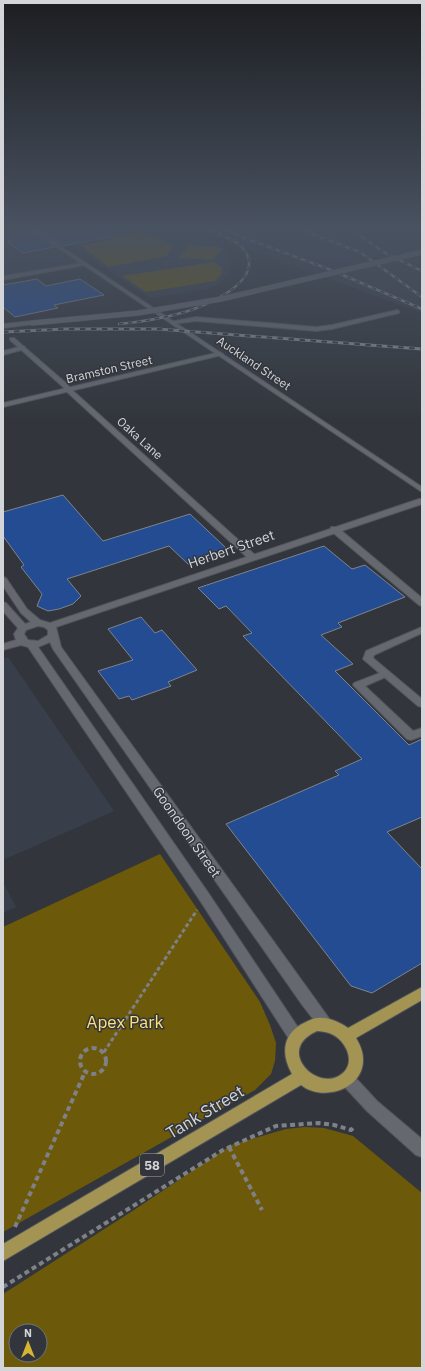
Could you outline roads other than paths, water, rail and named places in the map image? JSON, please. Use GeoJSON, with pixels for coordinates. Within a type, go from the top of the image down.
{"type":"FeatureCollection","features":[{"type":"Feature","properties":{"kind":"main road"},"geometry":{"type":"LineString","coordinates":[[347,1036],[422,993]]}},
{"type":"Feature","properties":{"kind":"main road"},"geometry":{"type":"LineString","coordinates":[[326,1024],[334,1026],[347,1036],[354,1049],[356,1063],[347,1079],[339,1084],[320,1086],[310,1082],[296,1069],[291,1052],[292,1044],[301,1030],[309,1026],[326,1024]]}},
{"type":"Feature","properties":{"kind":"main road","name":"Tank Street"},"geometry":{"type":"LineString","coordinates":[[3,1253],[302,1076]]}},
{"type":"Feature","properties":{"kind":"street","name":"Auckland Street"},"geometry":{"type":"LineString","coordinates":[[127,293],[422,490]]}},
{"type":"Feature","properties":{"kind":"street"},"geometry":{"type":"LineString","coordinates":[[3,326],[131,314],[221,300],[250,293]]}},
{"type":"Feature","properties":{"kind":"street"},"geometry":{"type":"LineString","coordinates":[[172,322],[196,319],[316,329],[332,328],[397,312]]}},
{"type":"Feature","properties":{"kind":"street","name":"Oaka Lane"},"geometry":{"type":"LineString","coordinates":[[12,339],[65,385],[68,390],[252,557]]}},
{"type":"Feature","properties":{"kind":"street"},"geometry":{"type":"LineString","coordinates":[[3,353],[23,348]]}},
{"type":"Feature","properties":{"kind":"street","name":"Bramston Street"},"geometry":{"type":"LineString","coordinates":[[3,405],[220,354]]}},
{"type":"Feature","properties":{"kind":"street","name":"Herbert Street"},"geometry":{"type":"LineString","coordinates":[[26,642],[44,643],[51,631],[252,557],[422,500]]}},
{"type":"Feature","properties":{"kind":"street"},"geometry":{"type":"LineString","coordinates":[[334,530],[422,603]]}},
{"type":"Feature","properties":{"kind":"street"},"geometry":{"type":"LineString","coordinates":[[3,580],[24,610],[37,623],[51,631]]}},
{"type":"Feature","properties":{"kind":"street"},"geometry":{"type":"LineString","coordinates":[[3,606],[23,628]]}},
{"type":"Feature","properties":{"kind":"street"},"geometry":{"type":"LineString","coordinates":[[3,647],[26,642],[19,634],[23,628],[37,623]]}},
{"type":"Feature","properties":{"kind":"street"},"geometry":{"type":"LineString","coordinates":[[422,630],[369,653],[368,659],[384,674],[422,704]]}},
{"type":"Feature","properties":{"kind":"street","name":"Goondoon Street"},"geometry":{"type":"LineString","coordinates":[[51,631],[56,646],[303,995],[326,1024]]}},
{"type":"Feature","properties":{"kind":"street","name":"Goondoon Street"},"geometry":{"type":"LineString","coordinates":[[26,642],[205,898],[296,1037]]}},
{"type":"Feature","properties":{"kind":"street"},"geometry":{"type":"LineString","coordinates":[[384,674],[358,685],[411,736],[422,732]]}},
{"type":"Feature","properties":{"kind":"street"},"geometry":{"type":"LineString","coordinates":[[347,1079],[372,1106],[422,1149]]}},
{"type":"Feature","properties":{"kind":"railway"},"geometry":{"type":"LineString","coordinates":[[119,324],[144,321],[177,314],[206,304],[226,293]]}},
{"type":"Feature","properties":{"kind":"railway"},"geometry":{"type":"LineString","coordinates":[[385,293],[422,309]]}},
{"type":"Feature","properties":{"kind":"railway"},"geometry":{"type":"LineString","coordinates":[[416,293],[422,297]]}},
{"type":"Feature","properties":{"kind":"railway"},"geometry":{"type":"LineString","coordinates":[[3,332],[65,329],[158,329],[422,349]]}},
{"type":"Feature","properties":{"kind":"park label","name":"Apex Park"},"geometry":{"type":"Point","coordinates":[125,1022]}}]}
